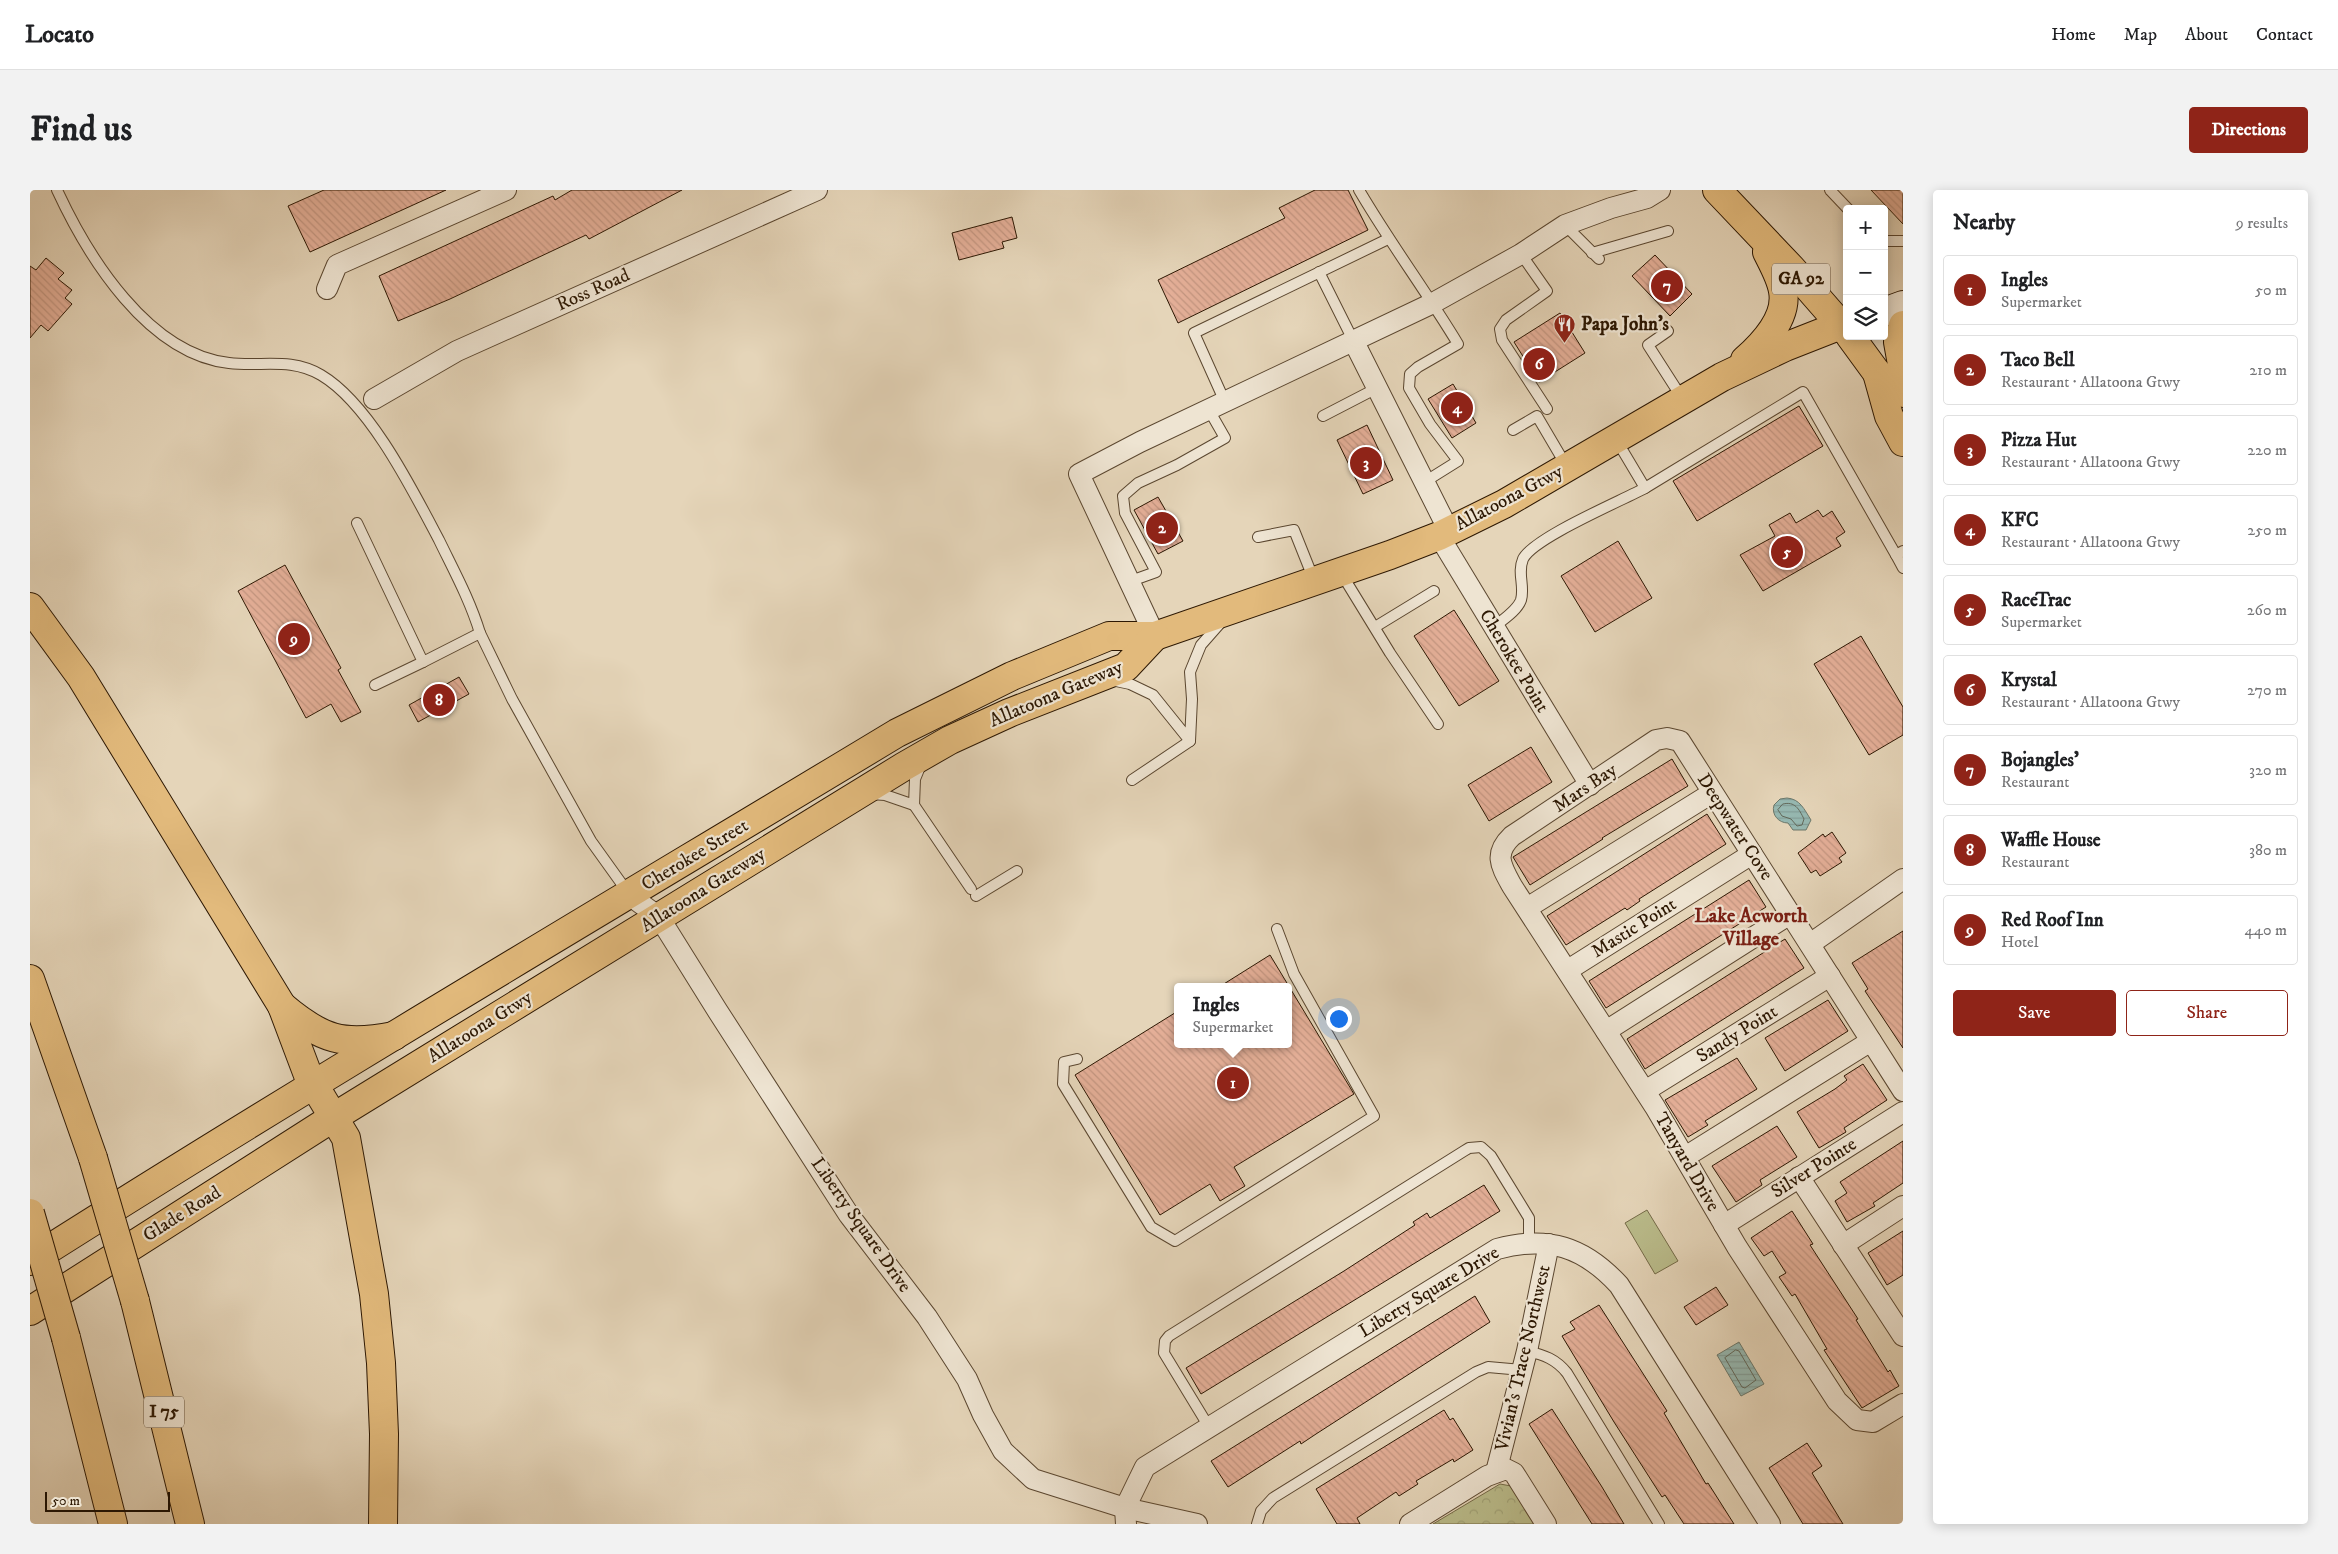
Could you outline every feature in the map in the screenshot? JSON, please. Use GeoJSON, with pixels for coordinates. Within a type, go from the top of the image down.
{"type":"FeatureCollection","features":[{"type":"Feature","properties":{"kind":"main road","name":"GA 92"},"geometry":{"type":"LineString","coordinates":[[1717,190],[1843,326]]}},
{"type":"Feature","properties":{"kind":"main road"},"geometry":{"type":"LineString","coordinates":[[1732,372],[1760,346],[1776,324],[1783,306],[1781,284],[1759,234]]}},
{"type":"Feature","properties":{"kind":"main road"},"geometry":{"type":"LineString","coordinates":[[1890,372],[1903,325]]}},
{"type":"Feature","properties":{"kind":"main road","name":"Allatoona Gtwy"},"geometry":{"type":"LineString","coordinates":[[1155,636],[1341,572],[1444,533],[1504,504],[1683,398],[1732,372],[1785,347],[1843,330]]}},
{"type":"Feature","properties":{"kind":"main road","name":"GA 92"},"geometry":{"type":"LineString","coordinates":[[1857,340],[1890,372],[1903,394]]}},
{"type":"Feature","properties":{"kind":"main road","name":"GA 92"},"geometry":{"type":"LineString","coordinates":[[1890,372],[1889,416],[1903,442]]}},
{"type":"Feature","properties":{"kind":"main road"},"geometry":{"type":"LineString","coordinates":[[30,607],[81,677],[282,1006],[313,1086],[346,1138],[374,1294],[381,1363],[384,1434],[383,1524]]}},
{"type":"Feature","properties":{"kind":"main road","name":"Allatoona Gateway"},"geometry":{"type":"LineString","coordinates":[[760,816],[896,733],[1004,680],[1109,636],[1155,636]]}},
{"type":"Feature","properties":{"kind":"main road","name":"Allatoona Gateway"},"geometry":{"type":"LineString","coordinates":[[626,938],[927,753],[1009,713],[1126,667],[1155,636]]}},
{"type":"Feature","properties":{"kind":"main road","name":"Cherokee Street"},"geometry":{"type":"LineString","coordinates":[[629,895],[760,816]]}},
{"type":"Feature","properties":{"kind":"main road","name":"Allatoona Gateway"},"geometry":{"type":"LineString","coordinates":[[313,1086],[629,895]]}},
{"type":"Feature","properties":{"kind":"main road","name":"Allatoona Gtwy"},"geometry":{"type":"LineString","coordinates":[[334,1117],[626,938]]}},
{"type":"Feature","properties":{"kind":"main road","name":"I 75"},"geometry":{"type":"LineString","coordinates":[[30,979],[93,1158],[135,1301],[172,1443],[190,1524]]}},
{"type":"Feature","properties":{"kind":"main road"},"geometry":{"type":"LineString","coordinates":[[282,1006],[308,1026],[337,1039],[351,1041],[394,1036]]}},
{"type":"Feature","properties":{"kind":"main road"},"geometry":{"type":"LineString","coordinates":[[30,1261],[193,1158],[313,1086]]}},
{"type":"Feature","properties":{"kind":"main road","name":"Glade Road"},"geometry":{"type":"LineString","coordinates":[[30,1311],[334,1117]]}},
{"type":"Feature","properties":{"kind":"main road"},"geometry":{"type":"LineString","coordinates":[[30,1213],[66,1338],[113,1524]]}},
{"type":"Feature","properties":{"kind":"street"},"geometry":{"type":"LineString","coordinates":[[327,289],[336,265],[506,190]]}},
{"type":"Feature","properties":{"kind":"street","name":"Ross Road"},"geometry":{"type":"LineString","coordinates":[[374,399],[457,352],[817,190]]}},
{"type":"Feature","properties":{"kind":"street"},"geometry":{"type":"LineString","coordinates":[[1155,636],[1128,582],[1079,474],[1433,303],[1521,254],[1565,225],[1611,208],[1647,198],[1660,190]]}},
{"type":"Feature","properties":{"kind":"street"},"geometry":{"type":"LineString","coordinates":[[1888,311],[1903,306]]}},
{"type":"Feature","properties":{"kind":"street","name":"Cherokee Point"},"geometry":{"type":"LineString","coordinates":[[1354,342],[1379,387],[1426,481],[1444,533],[1494,627],[1590,785]]}},
{"type":"Feature","properties":{"kind":"street","name":"Mars Bay"},"geometry":{"type":"LineString","coordinates":[[1500,855],[1504,844],[1512,836],[1656,740],[1667,738],[1680,741]]}},
{"type":"Feature","properties":{"kind":"street","name":"Deepwater Cove"},"geometry":{"type":"LineString","coordinates":[[1680,741],[1903,1090]]}},
{"type":"Feature","properties":{"kind":"street"},"geometry":{"type":"LineString","coordinates":[[1527,908],[1712,793]]}},
{"type":"Feature","properties":{"kind":"street","name":"Mastic Point"},"geometry":{"type":"LineString","coordinates":[[1568,970],[1752,854]]}},
{"type":"Feature","properties":{"kind":"street","name":"Tanyard Drive"},"geometry":{"type":"LineString","coordinates":[[1500,855],[1504,871],[1645,1091],[1724,1225],[1836,1401],[1857,1420],[1873,1422],[1903,1404]]}},
{"type":"Feature","properties":{"kind":"street"},"geometry":{"type":"LineString","coordinates":[[1810,944],[1903,879]]}},
{"type":"Feature","properties":{"kind":"street","name":"Liberty Square Drive"},"geometry":{"type":"LineString","coordinates":[[629,895],[659,917],[849,1215],[927,1317],[967,1379],[983,1415],[1003,1451],[1033,1479],[1126,1516],[1145,1467],[1497,1249],[1521,1242],[1549,1244],[1587,1255],[1620,1284],[1770,1524]]}},
{"type":"Feature","properties":{"kind":"street"},"geometry":{"type":"LineString","coordinates":[[1606,1031],[1790,914]]}},
{"type":"Feature","properties":{"kind":"street","name":"Sandy Point"},"geometry":{"type":"LineString","coordinates":[[1645,1091],[1830,976]]}},
{"type":"Feature","properties":{"kind":"street"},"geometry":{"type":"LineString","coordinates":[[1685,1157],[1871,1041]]}},
{"type":"Feature","properties":{"kind":"street","name":"Silver Pointe"},"geometry":{"type":"LineString","coordinates":[[1724,1225],[1903,1112]]}},
{"type":"Feature","properties":{"kind":"street"},"geometry":{"type":"LineString","coordinates":[[1799,1177],[1843,1245],[1896,1310],[1903,1336]]}},
{"type":"Feature","properties":{"kind":"street"},"geometry":{"type":"LineString","coordinates":[[1843,1245],[1903,1206]]}},
{"type":"Feature","properties":{"kind":"street","name":"Vivian's Trace Northwest"},"geometry":{"type":"LineString","coordinates":[[1496,1472],[1525,1360],[1549,1244]]}},
{"type":"Feature","properties":{"kind":"street"},"geometry":{"type":"LineString","coordinates":[[1410,1524],[1496,1472],[1506,1470],[1514,1473],[1546,1524]]}},
{"type":"Feature","properties":{"kind":"street"},"geometry":{"type":"LineString","coordinates":[[1126,1516],[1197,1524]]}},
{"type":"Feature","properties":{"kind":"lane"},"geometry":{"type":"LineString","coordinates":[[57,190],[70,220],[108,278],[131,307],[170,338],[190,351],[213,360],[237,363],[283,362],[296,365],[319,374],[330,381],[350,400],[377,434],[422,507],[464,588],[480,633],[512,699],[591,841],[629,895]]}},
{"type":"Feature","properties":{"kind":"lane"},"geometry":{"type":"LineString","coordinates":[[1359,190],[1388,239],[1433,303],[1458,344],[1418,367],[1410,374],[1409,388],[1430,424],[1458,461],[1426,481]]}},
{"type":"Feature","properties":{"kind":"lane"},"geometry":{"type":"LineString","coordinates":[[1830,190],[1844,205]]}},
{"type":"Feature","properties":{"kind":"lane"},"geometry":{"type":"LineString","coordinates":[[1565,225],[1595,256],[1668,231]]}},
{"type":"Feature","properties":{"kind":"lane"},"geometry":{"type":"LineString","coordinates":[[1128,582],[1156,572],[1125,513],[1123,496],[1138,484],[1225,438],[1194,333],[1388,239]]}},
{"type":"Feature","properties":{"kind":"lane"},"geometry":{"type":"LineString","coordinates":[[1888,241],[1903,241]]}},
{"type":"Feature","properties":{"kind":"lane"},"geometry":{"type":"LineString","coordinates":[[1521,254],[1547,292],[1506,320],[1500,329],[1502,340],[1547,410]]}},
{"type":"Feature","properties":{"kind":"lane"},"geometry":{"type":"LineString","coordinates":[[1319,272],[1354,342]]}},
{"type":"Feature","properties":{"kind":"lane"},"geometry":{"type":"LineString","coordinates":[[1668,331],[1648,345],[1683,398]]}},
{"type":"Feature","properties":{"kind":"lane"},"geometry":{"type":"LineString","coordinates":[[1323,416],[1379,387]]}},
{"type":"Feature","properties":{"kind":"lane"},"geometry":{"type":"LineString","coordinates":[[1494,627],[1514,610],[1521,600],[1519,572],[1524,557],[1541,542],[1645,488],[1803,392],[1899,553],[1903,568]]}},
{"type":"Feature","properties":{"kind":"lane"},"geometry":{"type":"LineString","coordinates":[[1513,430],[1536,416],[1567,467]]}},
{"type":"Feature","properties":{"kind":"lane"},"geometry":{"type":"LineString","coordinates":[[1615,438],[1645,488]]}},
{"type":"Feature","properties":{"kind":"lane"},"geometry":{"type":"LineString","coordinates":[[357,523],[423,662]]}},
{"type":"Feature","properties":{"kind":"lane"},"geometry":{"type":"LineString","coordinates":[[1258,537],[1294,530],[1315,581]]}},
{"type":"Feature","properties":{"kind":"lane"},"geometry":{"type":"LineString","coordinates":[[1341,572],[1390,653],[1438,724]]}},
{"type":"Feature","properties":{"kind":"lane"},"geometry":{"type":"LineString","coordinates":[[1375,626],[1434,591]]}},
{"type":"Feature","properties":{"kind":"lane"},"geometry":{"type":"LineString","coordinates":[[1190,741],[1192,699],[1190,672],[1201,645],[1233,609]]}},
{"type":"Feature","properties":{"kind":"lane"},"geometry":{"type":"LineString","coordinates":[[376,685],[480,633]]}},
{"type":"Feature","properties":{"kind":"lane"},"geometry":{"type":"LineString","coordinates":[[1098,677],[1130,684],[1153,695],[1190,741]]}},
{"type":"Feature","properties":{"kind":"lane"},"geometry":{"type":"LineString","coordinates":[[1132,780],[1190,741]]}},
{"type":"Feature","properties":{"kind":"lane"},"geometry":{"type":"LineString","coordinates":[[914,805],[916,778],[927,753]]}},
{"type":"Feature","properties":{"kind":"lane"},"geometry":{"type":"LineString","coordinates":[[859,794],[885,795],[914,805],[974,893],[1017,871]]}},
{"type":"Feature","properties":{"kind":"lane"},"geometry":{"type":"LineString","coordinates":[[1077,1059],[1064,1062],[1063,1084],[1151,1227],[1175,1241],[1374,1116],[1294,974],[1277,929]]}},
{"type":"Feature","properties":{"kind":"lane"},"geometry":{"type":"LineString","coordinates":[[1209,1427],[1164,1353],[1165,1341],[1168,1336],[1464,1151],[1481,1147],[1491,1156],[1529,1218],[1529,1243]]}},
{"type":"Feature","properties":{"kind":"lane"},"geometry":{"type":"LineString","coordinates":[[1257,1524],[1261,1511],[1273,1498],[1476,1372],[1488,1367],[1525,1360],[1543,1354],[1562,1366],[1659,1524]]}},
{"type":"Feature","properties":{"kind":"green space"},"geometry":{"type":"Polygon","coordinates":[[[1647,1210],[1678,1261],[1655,1274],[1625,1223],[1647,1210]]]}},
{"type":"Feature","properties":{"kind":"green space"},"geometry":{"type":"Polygon","coordinates":[[[1500,1484],[1511,1486],[1535,1524],[1433,1524],[1500,1484]]]}},
{"type":"Feature","properties":{"kind":"water"},"geometry":{"type":"Polygon","coordinates":[[[1780,799],[1795,800],[1804,808],[1811,820],[1806,830],[1793,830],[1788,823],[1776,818],[1773,809],[1774,805],[1780,799]]]}},
{"type":"Feature","properties":{"kind":"water"},"geometry":{"type":"Polygon","coordinates":[[[1739,1342],[1764,1384],[1741,1396],[1717,1355],[1739,1342]]]}},
{"type":"Feature","properties":{"kind":"building"},"geometry":{"type":"Polygon","coordinates":[[[324,190],[446,190],[310,252],[288,206],[324,190]]]}},
{"type":"Feature","properties":{"kind":"building"},"geometry":{"type":"Polygon","coordinates":[[[572,190],[682,190],[589,239],[586,235],[450,299],[398,321],[379,276],[553,196],[555,200],[572,190]]]}},
{"type":"Feature","properties":{"kind":"building"},"geometry":{"type":"Polygon","coordinates":[[[1315,190],[1348,190],[1368,230],[1178,323],[1158,280],[1285,218],[1279,208],[1315,190]]]}},
{"type":"Feature","properties":{"kind":"building"},"geometry":{"type":"Polygon","coordinates":[[[1871,190],[1903,190],[1903,224],[1888,208],[1888,205],[1885,205],[1871,190]]]}},
{"type":"Feature","properties":{"kind":"building"},"geometry":{"type":"Polygon","coordinates":[[[1012,217],[1017,238],[1002,242],[1004,248],[959,260],[952,233],[1012,217]]]}},
{"type":"Feature","properties":{"kind":"building"},"geometry":{"type":"Polygon","coordinates":[[[1655,255],[1692,294],[1670,316],[1632,276],[1655,255]]]}},
{"type":"Feature","properties":{"kind":"building"},"geometry":{"type":"Polygon","coordinates":[[[46,258],[64,273],[58,279],[72,290],[65,298],[72,304],[48,331],[41,325],[30,338],[30,266],[36,270],[46,258]]]}},
{"type":"Feature","properties":{"kind":"building"},"geometry":{"type":"Polygon","coordinates":[[[1560,313],[1585,353],[1539,382],[1514,342],[1560,313]]]}},
{"type":"Feature","properties":{"kind":"building"},"geometry":{"type":"Polygon","coordinates":[[[1453,384],[1476,423],[1452,438],[1428,399],[1453,384]]]}},
{"type":"Feature","properties":{"kind":"building"},"geometry":{"type":"Polygon","coordinates":[[[1799,406],[1823,446],[1697,521],[1673,481],[1799,406]]]}},
{"type":"Feature","properties":{"kind":"building"},"geometry":{"type":"Polygon","coordinates":[[[1367,425],[1393,480],[1363,494],[1337,440],[1367,425]]]}},
{"type":"Feature","properties":{"kind":"building"},"geometry":{"type":"Polygon","coordinates":[[[1158,497],[1183,541],[1158,554],[1134,510],[1158,497]]]}},
{"type":"Feature","properties":{"kind":"building"},"geometry":{"type":"Polygon","coordinates":[[[1818,510],[1823,517],[1832,511],[1845,532],[1836,538],[1841,546],[1763,591],[1740,555],[1775,536],[1769,525],[1790,513],[1796,523],[1818,510]]]}},
{"type":"Feature","properties":{"kind":"building"},"geometry":{"type":"Polygon","coordinates":[[[1618,541],[1652,598],[1595,632],[1561,576],[1618,541]]]}},
{"type":"Feature","properties":{"kind":"building"},"geometry":{"type":"Polygon","coordinates":[[[285,565],[341,668],[338,670],[361,712],[341,722],[331,704],[306,718],[238,591],[285,565]]]}},
{"type":"Feature","properties":{"kind":"building"},"geometry":{"type":"Polygon","coordinates":[[[1454,610],[1499,681],[1459,706],[1414,636],[1454,610]]]}},
{"type":"Feature","properties":{"kind":"building"},"geometry":{"type":"Polygon","coordinates":[[[1861,636],[1903,707],[1903,735],[1869,755],[1814,664],[1861,636]]]}},
{"type":"Feature","properties":{"kind":"building"},"geometry":{"type":"Polygon","coordinates":[[[459,677],[469,694],[418,722],[409,705],[459,677]]]}},
{"type":"Feature","properties":{"kind":"building"},"geometry":{"type":"Polygon","coordinates":[[[1531,747],[1552,782],[1489,821],[1468,785],[1531,747]]]}},
{"type":"Feature","properties":{"kind":"building"},"geometry":{"type":"Polygon","coordinates":[[[1672,759],[1688,786],[1602,838],[1530,885],[1513,857],[1672,759]]]}},
{"type":"Feature","properties":{"kind":"building"},"geometry":{"type":"Polygon","coordinates":[[[1707,814],[1726,844],[1639,899],[1640,901],[1627,910],[1625,908],[1566,945],[1547,916],[1707,814]]]}},
{"type":"Feature","properties":{"kind":"building"},"geometry":{"type":"Polygon","coordinates":[[[1832,832],[1846,853],[1839,858],[1842,862],[1820,876],[1816,870],[1811,873],[1798,853],[1823,834],[1825,837],[1832,832]]]}},
{"type":"Feature","properties":{"kind":"building"},"geometry":{"type":"Polygon","coordinates":[[[1749,880],[1766,907],[1606,1008],[1589,981],[1749,880]]]}},
{"type":"Feature","properties":{"kind":"building"},"geometry":{"type":"Polygon","coordinates":[[[1903,931],[1903,1048],[1865,991],[1868,989],[1852,963],[1903,931]]]}},
{"type":"Feature","properties":{"kind":"building"},"geometry":{"type":"Polygon","coordinates":[[[1785,939],[1804,968],[1645,1069],[1627,1039],[1785,939]]]}},
{"type":"Feature","properties":{"kind":"building"},"geometry":{"type":"Polygon","coordinates":[[[1270,955],[1287,983],[1225,983],[1270,955]]]}},
{"type":"Feature","properties":{"kind":"building"},"geometry":{"type":"Polygon","coordinates":[[[1292,991],[1354,1094],[1234,1167],[1245,1186],[1220,1201],[1210,1184],[1160,1215],[1075,1075],[1174,1013],[1174,1048],[1292,1048],[1292,991]]]}},
{"type":"Feature","properties":{"kind":"building"},"geometry":{"type":"Polygon","coordinates":[[[1828,1000],[1848,1031],[1785,1071],[1765,1038],[1828,1000]]]}},
{"type":"Feature","properties":{"kind":"building"},"geometry":{"type":"Polygon","coordinates":[[[1737,1058],[1757,1089],[1705,1121],[1708,1125],[1688,1137],[1665,1100],[1737,1058]]]}},
{"type":"Feature","properties":{"kind":"building"},"geometry":{"type":"Polygon","coordinates":[[[1863,1064],[1887,1100],[1844,1128],[1846,1132],[1819,1148],[1797,1112],[1835,1089],[1847,1080],[1844,1076],[1863,1064]]]}},
{"type":"Feature","properties":{"kind":"building"},"geometry":{"type":"Polygon","coordinates":[[[1777,1126],[1797,1157],[1760,1180],[1762,1185],[1736,1202],[1712,1166],[1777,1126]]]}},
{"type":"Feature","properties":{"kind":"building"},"geometry":{"type":"Polygon","coordinates":[[[1903,1141],[1903,1183],[1873,1203],[1875,1206],[1847,1222],[1835,1201],[1847,1193],[1840,1182],[1903,1141]]]}},
{"type":"Feature","properties":{"kind":"building"},"geometry":{"type":"Polygon","coordinates":[[[1484,1185],[1500,1211],[1201,1394],[1186,1368],[1344,1271],[1415,1225],[1413,1222],[1427,1213],[1430,1218],[1484,1185]]]}},
{"type":"Feature","properties":{"kind":"building"},"geometry":{"type":"Polygon","coordinates":[[[1792,1211],[1813,1244],[1810,1245],[1858,1319],[1856,1320],[1888,1372],[1890,1370],[1899,1386],[1862,1408],[1824,1350],[1827,1349],[1795,1294],[1792,1296],[1779,1277],[1786,1273],[1772,1251],[1764,1256],[1751,1238],[1792,1211]]]}},
{"type":"Feature","properties":{"kind":"building"},"geometry":{"type":"Polygon","coordinates":[[[1903,1231],[1903,1275],[1887,1285],[1868,1253],[1903,1231]]]}},
{"type":"Feature","properties":{"kind":"building"},"geometry":{"type":"Polygon","coordinates":[[[1716,1287],[1728,1305],[1696,1325],[1684,1307],[1716,1287]]]}},
{"type":"Feature","properties":{"kind":"building"},"geometry":{"type":"Polygon","coordinates":[[[1475,1296],[1490,1322],[1301,1444],[1300,1441],[1228,1487],[1211,1461],[1475,1296]]]}},
{"type":"Feature","properties":{"kind":"building"},"geometry":{"type":"Polygon","coordinates":[[[1599,1305],[1667,1411],[1664,1413],[1706,1484],[1708,1483],[1734,1524],[1684,1524],[1665,1495],[1662,1497],[1614,1422],[1562,1336],[1575,1329],[1570,1322],[1599,1305]]]}},
{"type":"Feature","properties":{"kind":"building"},"geometry":{"type":"Polygon","coordinates":[[[1552,1409],[1624,1524],[1592,1524],[1529,1424],[1552,1409]]]}},
{"type":"Feature","properties":{"kind":"building"},"geometry":{"type":"Polygon","coordinates":[[[1444,1410],[1450,1420],[1453,1418],[1473,1450],[1454,1462],[1453,1459],[1416,1481],[1418,1484],[1399,1496],[1396,1492],[1357,1518],[1360,1524],[1337,1524],[1316,1489],[1444,1410]]]}},
{"type":"Feature","properties":{"kind":"building"},"geometry":{"type":"Polygon","coordinates":[[[1807,1443],[1822,1466],[1812,1473],[1843,1524],[1803,1524],[1769,1468],[1807,1443]]]}},
{"type":"Feature","properties":{"kind":"place","name":"Bojangles'"},"geometry":{"type":"Point","coordinates":[1667,286]}},
{"type":"Feature","properties":{"kind":"place","name":"Papa John's"},"geometry":{"type":"Point","coordinates":[1565,343]}},
{"type":"Feature","properties":{"kind":"place","name":"Krystal"},"geometry":{"type":"Point","coordinates":[1539,364]}},
{"type":"Feature","properties":{"kind":"place","name":"KFC"},"geometry":{"type":"Point","coordinates":[1457,408]}},
{"type":"Feature","properties":{"kind":"place","name":"Pizza Hut"},"geometry":{"type":"Point","coordinates":[1366,463]}},
{"type":"Feature","properties":{"kind":"place","name":"Taco Bell"},"geometry":{"type":"Point","coordinates":[1162,528]}},
{"type":"Feature","properties":{"kind":"place","name":"RaceTrac"},"geometry":{"type":"Point","coordinates":[1787,552]}},
{"type":"Feature","properties":{"kind":"place","name":"Red Roof Inn"},"geometry":{"type":"Point","coordinates":[294,639]}},
{"type":"Feature","properties":{"kind":"place","name":"Waffle House"},"geometry":{"type":"Point","coordinates":[439,700]}},
{"type":"Feature","properties":{"kind":"place","name":"Ingles"},"geometry":{"type":"Point","coordinates":[1233,1083]}},
{"type":"Feature","properties":{"kind":"district","name":"Lake Acworth Village"},"geometry":{"type":"Point","coordinates":[1751,928]}}]}
